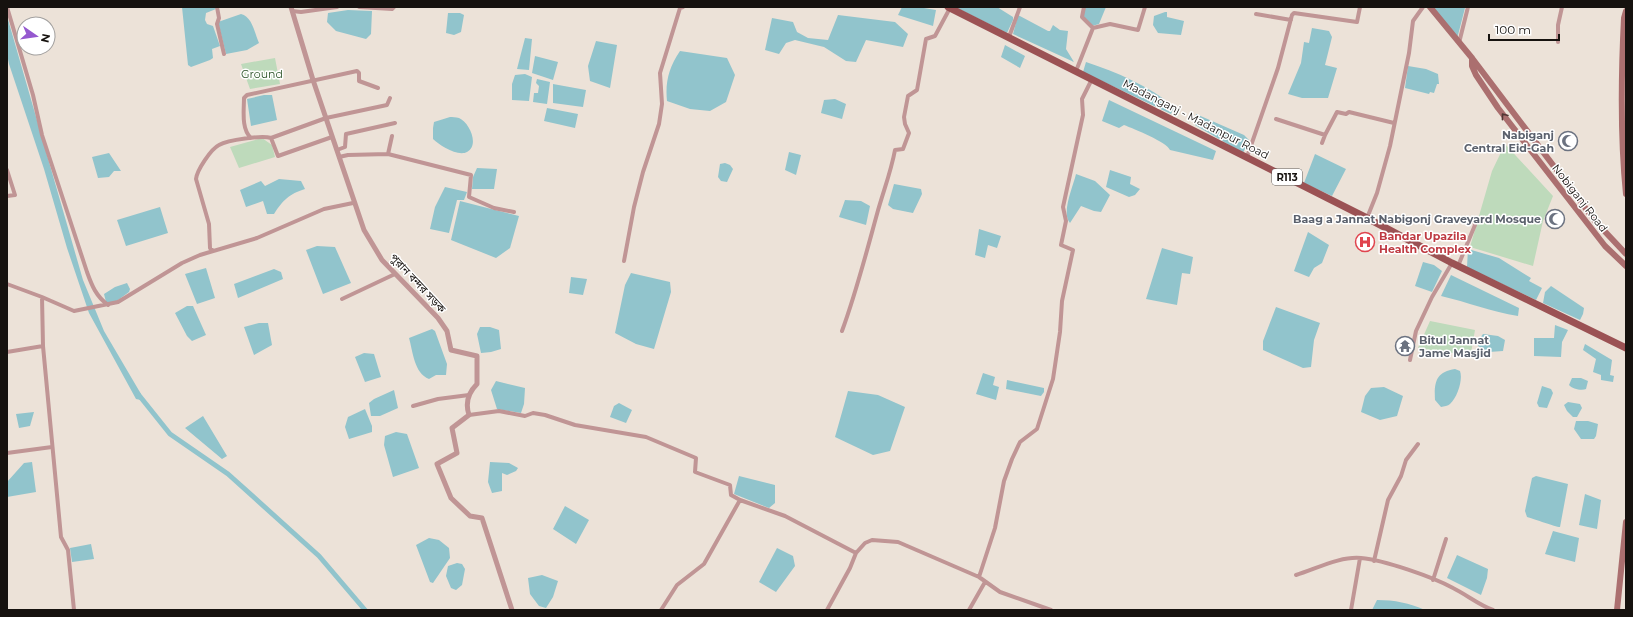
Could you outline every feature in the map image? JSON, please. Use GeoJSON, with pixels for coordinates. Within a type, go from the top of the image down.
{"type":"FeatureCollection","features":[{"type":"Feature","properties":{"kind":"main road","name":"Madanganj - Madanpur Road"},"geometry":{"type":"LineString","coordinates":[[949,7],[1092,79],[1247,154],[1455,265],[1626,348]]}},
{"type":"Feature","properties":{"kind":"main road","name":"Nobiganj Road"},"geometry":{"type":"LineString","coordinates":[[1430,7],[1472,58],[1596,222],[1626,254]]}},
{"type":"Feature","properties":{"kind":"main road"},"geometry":{"type":"LineString","coordinates":[[1626,11],[1624,18],[1620,93],[1622,159],[1626,194]]}},
{"type":"Feature","properties":{"kind":"main road","name":"Nobiganj Road"},"geometry":{"type":"LineString","coordinates":[[1472,58],[1472,66],[1476,75],[1498,108],[1605,246],[1626,266]]}},
{"type":"Feature","properties":{"kind":"main road"},"geometry":{"type":"LineString","coordinates":[[1618,610],[1626,522]]}},
{"type":"Feature","properties":{"kind":"street"},"geometry":{"type":"LineString","coordinates":[[7,7],[33,95],[42,135],[87,272],[95,292],[108,305]]}},
{"type":"Feature","properties":{"kind":"street"},"geometry":{"type":"LineString","coordinates":[[217,7],[219,18],[217,24],[224,54]]}},
{"type":"Feature","properties":{"kind":"street"},"geometry":{"type":"LineString","coordinates":[[291,9],[321,10],[337,7]]}},
{"type":"Feature","properties":{"kind":"street"},"geometry":{"type":"LineString","coordinates":[[359,7],[392,9],[394,7]]}},
{"type":"Feature","properties":{"kind":"street"},"geometry":{"type":"LineString","coordinates":[[624,261],[637,193],[659,124],[662,104],[660,74],[680,8],[683,7]]}},
{"type":"Feature","properties":{"kind":"street"},"geometry":{"type":"LineString","coordinates":[[842,331],[855,295],[881,200],[891,172],[895,150],[903,149],[909,132],[905,124],[904,117],[908,96],[917,90],[926,39],[935,36],[949,7]]}},
{"type":"Feature","properties":{"kind":"street"},"geometry":{"type":"LineString","coordinates":[[1009,37],[1020,7]]}},
{"type":"Feature","properties":{"kind":"street"},"geometry":{"type":"LineString","coordinates":[[1084,7],[1082,17],[1093,28]]}},
{"type":"Feature","properties":{"kind":"street"},"geometry":{"type":"LineString","coordinates":[[1093,28],[1110,24],[1138,30],[1145,7]]}},
{"type":"Feature","properties":{"kind":"street"},"geometry":{"type":"LineString","coordinates":[[1247,154],[1278,68],[1294,13],[1357,22],[1360,7]]}},
{"type":"Feature","properties":{"kind":"street"},"geometry":{"type":"LineString","coordinates":[[1367,218],[1377,193],[1390,146],[1409,53],[1413,20],[1423,7]]}},
{"type":"Feature","properties":{"kind":"street"},"geometry":{"type":"LineString","coordinates":[[1459,43],[1468,7]]}},
{"type":"Feature","properties":{"kind":"street"},"geometry":{"type":"LineString","coordinates":[[1558,42],[1558,25],[1562,7]]}},
{"type":"Feature","properties":{"kind":"street","name":"পুরান বন্দর সড়ক"},"geometry":{"type":"LineString","coordinates":[[291,9],[353,203],[364,230],[382,260],[438,318],[447,331],[451,350],[477,356],[477,384],[471,389],[469,396],[467,405],[469,415]]}},
{"type":"Feature","properties":{"kind":"street"},"geometry":{"type":"LineString","coordinates":[[1256,14],[1291,20]]}},
{"type":"Feature","properties":{"kind":"street"},"geometry":{"type":"LineString","coordinates":[[1076,71],[1093,28]]}},
{"type":"Feature","properties":{"kind":"street"},"geometry":{"type":"LineString","coordinates":[[251,138],[246,133],[244,116],[245,96],[313,80],[323,80],[357,72],[359,73],[360,82],[378,88]]}},
{"type":"Feature","properties":{"kind":"street"},"geometry":{"type":"LineString","coordinates":[[979,577],[995,528],[1004,481],[1012,459],[1020,442],[1037,430],[1053,379],[1060,332],[1062,301],[1073,250],[1061,245],[1066,221],[1063,207],[1083,115],[1082,99],[1092,79]]}},
{"type":"Feature","properties":{"kind":"street"},"geometry":{"type":"LineString","coordinates":[[212,251],[210,248],[209,224],[196,175],[204,162],[219,145],[265,136],[271,138],[326,118],[387,105],[390,98]]}},
{"type":"Feature","properties":{"kind":"street"},"geometry":{"type":"LineString","coordinates":[[1322,143],[1337,112],[1346,114],[1348,112],[1394,123]]}},
{"type":"Feature","properties":{"kind":"street"},"geometry":{"type":"LineString","coordinates":[[1276,119],[1325,135]]}},
{"type":"Feature","properties":{"kind":"street"},"geometry":{"type":"LineString","coordinates":[[337,150],[345,147],[346,134],[395,123]]}},
{"type":"Feature","properties":{"kind":"street"},"geometry":{"type":"LineString","coordinates":[[388,154],[392,136]]}},
{"type":"Feature","properties":{"kind":"street"},"geometry":{"type":"LineString","coordinates":[[271,138],[278,156],[332,137]]}},
{"type":"Feature","properties":{"kind":"street"},"geometry":{"type":"LineString","coordinates":[[339,157],[348,155],[388,154],[471,176],[469,197],[494,208],[514,212]]}},
{"type":"Feature","properties":{"kind":"street"},"geometry":{"type":"LineString","coordinates":[[7,170],[14,194],[7,196]]}},
{"type":"Feature","properties":{"kind":"street"},"geometry":{"type":"LineString","coordinates":[[7,284],[70,310],[108,305],[118,302],[182,263],[212,251],[277,231],[324,210],[353,203]]}},
{"type":"Feature","properties":{"kind":"street"},"geometry":{"type":"LineString","coordinates":[[1410,360],[1416,331],[1432,297],[1455,265],[1475,225],[1474,220],[1470,219]]}},
{"type":"Feature","properties":{"kind":"street"},"geometry":{"type":"LineString","coordinates":[[342,299],[395,274]]}},
{"type":"Feature","properties":{"kind":"street"},"geometry":{"type":"LineString","coordinates":[[42,298],[44,346],[60,536],[68,550],[74,610]]}},
{"type":"Feature","properties":{"kind":"street"},"geometry":{"type":"LineString","coordinates":[[7,352],[44,346]]}},
{"type":"Feature","properties":{"kind":"street"},"geometry":{"type":"LineString","coordinates":[[413,406],[438,399],[469,396]]}},
{"type":"Feature","properties":{"kind":"street"},"geometry":{"type":"LineString","coordinates":[[512,610],[482,518],[470,516],[451,498],[437,465],[438,463],[457,453],[452,428],[469,415],[499,411],[524,416],[533,414],[552,417],[575,425],[646,437],[696,458],[695,472],[730,484],[731,495],[740,500],[785,516],[856,553]]}},
{"type":"Feature","properties":{"kind":"street"},"geometry":{"type":"LineString","coordinates":[[1374,561],[1388,500],[1401,476],[1406,460],[1418,444]]}},
{"type":"Feature","properties":{"kind":"street"},"geometry":{"type":"LineString","coordinates":[[7,453],[52,447]]}},
{"type":"Feature","properties":{"kind":"street"},"geometry":{"type":"LineString","coordinates":[[661,610],[677,585],[704,564],[740,500]]}},
{"type":"Feature","properties":{"kind":"street"},"geometry":{"type":"LineString","coordinates":[[1433,580],[1446,539]]}},
{"type":"Feature","properties":{"kind":"street"},"geometry":{"type":"LineString","coordinates":[[827,610],[850,568],[856,553],[865,543],[872,540],[898,542],[979,577],[1000,592],[1016,599],[1051,610]]}},
{"type":"Feature","properties":{"kind":"street"},"geometry":{"type":"LineString","coordinates":[[1351,610],[1360,558]]}},
{"type":"Feature","properties":{"kind":"street"},"geometry":{"type":"LineString","coordinates":[[1296,575],[1331,564],[1360,558],[1374,561],[1452,587],[1484,607],[1493,610]]}},
{"type":"Feature","properties":{"kind":"street"},"geometry":{"type":"LineString","coordinates":[[969,610],[985,582]]}},
{"type":"Feature","properties":{"kind":"green space","name":"Ground"},"geometry":{"type":"Polygon","coordinates":[[[275,58],[280,84],[250,89],[241,64],[275,58]]]}},
{"type":"Feature","properties":{"kind":"green space"},"geometry":{"type":"Polygon","coordinates":[[[262,138],[272,145],[275,157],[239,168],[230,147],[262,138]]]}},
{"type":"Feature","properties":{"kind":"green space"},"geometry":{"type":"Polygon","coordinates":[[[1505,144],[1553,196],[1543,221],[1533,266],[1470,247],[1492,171],[1505,144]]]}},
{"type":"Feature","properties":{"kind":"green space"},"geometry":{"type":"Polygon","coordinates":[[[1430,321],[1475,330],[1471,353],[1446,353],[1418,348],[1430,321]]]}},
{"type":"Feature","properties":{"kind":"water"},"geometry":{"type":"Polygon","coordinates":[[[182,7],[215,7],[216,9],[206,13],[205,20],[207,24],[213,26],[220,46],[212,49],[213,58],[191,67],[188,65],[182,7]]]}},
{"type":"Feature","properties":{"kind":"water"},"geometry":{"type":"Polygon","coordinates":[[[902,7],[918,7],[936,10],[933,26],[898,15],[902,7]]]}},
{"type":"Feature","properties":{"kind":"water"},"geometry":{"type":"Polygon","coordinates":[[[955,7],[997,7],[1013,17],[1013,20],[1007,33],[955,7]]]}},
{"type":"Feature","properties":{"kind":"water"},"geometry":{"type":"Polygon","coordinates":[[[1085,7],[1106,7],[1099,24],[1092,26],[1082,17],[1085,7]]]}},
{"type":"Feature","properties":{"kind":"water"},"geometry":{"type":"Polygon","coordinates":[[[1433,7],[1465,8],[1457,39],[1433,7]]]}},
{"type":"Feature","properties":{"kind":"water"},"geometry":{"type":"Polygon","coordinates":[[[348,10],[372,11],[371,34],[366,39],[336,31],[327,22],[328,13],[348,10]]]}},
{"type":"Feature","properties":{"kind":"water"},"geometry":{"type":"Polygon","coordinates":[[[1167,12],[1167,17],[1184,21],[1181,35],[1158,33],[1153,25],[1154,16],[1167,12]]]}},
{"type":"Feature","properties":{"kind":"water"},"geometry":{"type":"Polygon","coordinates":[[[448,13],[460,13],[464,15],[461,32],[454,35],[446,33],[448,13]]]}},
{"type":"Feature","properties":{"kind":"water"},"geometry":{"type":"Polygon","coordinates":[[[241,14],[248,18],[259,43],[247,50],[226,54],[218,22],[241,14]]]}},
{"type":"Feature","properties":{"kind":"water"},"geometry":{"type":"Polygon","coordinates":[[[838,15],[895,22],[908,34],[903,47],[866,40],[856,62],[846,61],[824,47],[795,40],[786,43],[779,54],[765,50],[772,18],[793,22],[797,32],[808,38],[828,40],[838,15]]]}},
{"type":"Feature","properties":{"kind":"water"},"geometry":{"type":"Polygon","coordinates":[[[1018,15],[1048,31],[1050,31],[1053,25],[1060,30],[1068,31],[1066,49],[1074,62],[1013,34],[1018,15]]]}},
{"type":"Feature","properties":{"kind":"water"},"geometry":{"type":"Polygon","coordinates":[[[7,16],[16,47],[16,56],[19,56],[83,280],[104,331],[141,394],[141,400],[136,399],[89,313],[67,248],[44,169],[7,54],[7,16]]]}},
{"type":"Feature","properties":{"kind":"water"},"geometry":{"type":"Polygon","coordinates":[[[1312,28],[1329,31],[1332,37],[1325,65],[1337,68],[1328,98],[1302,98],[1288,94],[1301,63],[1304,42],[1309,43],[1312,28]]]}},
{"type":"Feature","properties":{"kind":"water"},"geometry":{"type":"Polygon","coordinates":[[[525,38],[532,39],[529,70],[517,69],[525,38]]]}},
{"type":"Feature","properties":{"kind":"water"},"geometry":{"type":"Polygon","coordinates":[[[596,41],[617,45],[610,88],[590,81],[588,66],[596,41]]]}},
{"type":"Feature","properties":{"kind":"water"},"geometry":{"type":"Polygon","coordinates":[[[1005,45],[1025,56],[1020,68],[1001,57],[1005,45]]]}},
{"type":"Feature","properties":{"kind":"water"},"geometry":{"type":"Polygon","coordinates":[[[680,51],[727,58],[735,75],[726,102],[710,111],[690,109],[667,101],[667,81],[673,63],[680,51]]]}},
{"type":"Feature","properties":{"kind":"water"},"geometry":{"type":"Polygon","coordinates":[[[535,56],[558,62],[553,80],[532,73],[535,56]]]}},
{"type":"Feature","properties":{"kind":"water"},"geometry":{"type":"Polygon","coordinates":[[[1086,62],[1109,70],[1144,86],[1165,99],[1174,107],[1171,114],[1083,72],[1086,62]]]}},
{"type":"Feature","properties":{"kind":"water"},"geometry":{"type":"Polygon","coordinates":[[[1408,66],[1426,69],[1438,74],[1439,84],[1437,84],[1434,93],[1430,92],[1429,94],[1405,88],[1408,66]]]}},
{"type":"Feature","properties":{"kind":"water"},"geometry":{"type":"Polygon","coordinates":[[[525,74],[532,77],[529,101],[512,100],[512,84],[515,75],[525,74]]]}},
{"type":"Feature","properties":{"kind":"water"},"geometry":{"type":"Polygon","coordinates":[[[537,79],[550,82],[547,104],[533,102],[534,93],[538,93],[539,86],[536,83],[537,79]]]}},
{"type":"Feature","properties":{"kind":"water"},"geometry":{"type":"Polygon","coordinates":[[[553,84],[586,90],[583,107],[553,103],[553,84]]]}},
{"type":"Feature","properties":{"kind":"water"},"geometry":{"type":"Polygon","coordinates":[[[264,95],[272,95],[277,120],[251,126],[247,99],[264,95]]]}},
{"type":"Feature","properties":{"kind":"water"},"geometry":{"type":"Polygon","coordinates":[[[835,99],[846,104],[842,119],[821,113],[824,100],[835,99]]]}},
{"type":"Feature","properties":{"kind":"water"},"geometry":{"type":"Polygon","coordinates":[[[1109,100],[1216,151],[1213,160],[1170,150],[1163,143],[1135,129],[1124,125],[1119,128],[1102,121],[1109,100]]]}},
{"type":"Feature","properties":{"kind":"water"},"geometry":{"type":"Polygon","coordinates":[[[547,108],[578,114],[575,128],[544,121],[547,108]]]}},
{"type":"Feature","properties":{"kind":"water"},"geometry":{"type":"Polygon","coordinates":[[[1196,114],[1244,135],[1249,140],[1243,153],[1195,125],[1196,114]]]}},
{"type":"Feature","properties":{"kind":"water"},"geometry":{"type":"Polygon","coordinates":[[[450,117],[463,120],[472,134],[473,144],[471,149],[467,152],[454,152],[433,139],[434,122],[450,117]]]}},
{"type":"Feature","properties":{"kind":"water"},"geometry":{"type":"Polygon","coordinates":[[[789,152],[801,155],[796,175],[785,170],[789,152]]]}},
{"type":"Feature","properties":{"kind":"water"},"geometry":{"type":"Polygon","coordinates":[[[109,153],[121,171],[114,171],[109,177],[98,178],[92,157],[109,153]]]}},
{"type":"Feature","properties":{"kind":"water"},"geometry":{"type":"Polygon","coordinates":[[[1315,154],[1346,169],[1332,196],[1304,183],[1315,154]]]}},
{"type":"Feature","properties":{"kind":"water"},"geometry":{"type":"Polygon","coordinates":[[[725,163],[730,165],[733,169],[727,182],[721,181],[718,177],[720,164],[725,163]]]}},
{"type":"Feature","properties":{"kind":"water"},"geometry":{"type":"Polygon","coordinates":[[[477,168],[497,169],[494,189],[472,189],[473,177],[477,168]]]}},
{"type":"Feature","properties":{"kind":"water"},"geometry":{"type":"Polygon","coordinates":[[[1110,170],[1131,177],[1130,184],[1140,189],[1135,195],[1129,197],[1106,187],[1110,170]]]}},
{"type":"Feature","properties":{"kind":"water"},"geometry":{"type":"Polygon","coordinates":[[[1076,174],[1095,181],[1110,195],[1101,212],[1081,206],[1070,223],[1068,219],[1067,207],[1076,174]]]}},
{"type":"Feature","properties":{"kind":"water"},"geometry":{"type":"Polygon","coordinates":[[[279,179],[301,181],[305,189],[287,198],[274,214],[267,214],[263,201],[246,207],[240,190],[261,181],[265,186],[279,179]]]}},
{"type":"Feature","properties":{"kind":"water"},"geometry":{"type":"Polygon","coordinates":[[[894,184],[921,189],[922,194],[913,213],[893,209],[888,205],[894,184]]]}},
{"type":"Feature","properties":{"kind":"water"},"geometry":{"type":"Polygon","coordinates":[[[445,187],[467,192],[464,200],[457,200],[449,233],[430,229],[435,207],[445,187]]]}},
{"type":"Feature","properties":{"kind":"water"},"geometry":{"type":"Polygon","coordinates":[[[845,200],[861,201],[870,206],[866,225],[839,217],[845,200]]]}},
{"type":"Feature","properties":{"kind":"water"},"geometry":{"type":"Polygon","coordinates":[[[460,201],[519,216],[510,248],[496,258],[451,240],[460,201]]]}},
{"type":"Feature","properties":{"kind":"water"},"geometry":{"type":"Polygon","coordinates":[[[160,207],[168,233],[126,246],[117,220],[160,207]]]}},
{"type":"Feature","properties":{"kind":"water"},"geometry":{"type":"Polygon","coordinates":[[[979,229],[1001,236],[997,248],[988,245],[985,258],[975,255],[979,229]]]}},
{"type":"Feature","properties":{"kind":"water"},"geometry":{"type":"Polygon","coordinates":[[[1308,232],[1329,245],[1322,263],[1314,268],[1309,277],[1294,271],[1308,232]]]}},
{"type":"Feature","properties":{"kind":"water"},"geometry":{"type":"Polygon","coordinates":[[[317,246],[335,247],[351,283],[323,294],[306,250],[317,246]]]}},
{"type":"Feature","properties":{"kind":"water"},"geometry":{"type":"Polygon","coordinates":[[[1162,248],[1193,257],[1190,274],[1182,273],[1177,305],[1146,299],[1162,248]]]}},
{"type":"Feature","properties":{"kind":"water"},"geometry":{"type":"Polygon","coordinates":[[[1468,249],[1499,258],[1531,278],[1529,281],[1542,288],[1536,300],[1467,267],[1468,249]]]}},
{"type":"Feature","properties":{"kind":"water"},"geometry":{"type":"Polygon","coordinates":[[[1423,262],[1434,265],[1442,271],[1432,292],[1415,286],[1423,262]]]}},
{"type":"Feature","properties":{"kind":"water"},"geometry":{"type":"Polygon","coordinates":[[[206,268],[215,298],[197,304],[185,274],[206,268]]]}},
{"type":"Feature","properties":{"kind":"water"},"geometry":{"type":"Polygon","coordinates":[[[274,269],[281,272],[283,279],[238,298],[234,284],[274,269]]]}},
{"type":"Feature","properties":{"kind":"water"},"geometry":{"type":"Polygon","coordinates":[[[631,273],[670,282],[671,292],[654,349],[636,344],[615,333],[625,285],[631,273]]]}},
{"type":"Feature","properties":{"kind":"water"},"geometry":{"type":"Polygon","coordinates":[[[1451,275],[1519,308],[1518,316],[1441,296],[1451,275]]]}},
{"type":"Feature","properties":{"kind":"water"},"geometry":{"type":"Polygon","coordinates":[[[571,277],[587,279],[583,295],[569,293],[571,277]]]}},
{"type":"Feature","properties":{"kind":"water"},"geometry":{"type":"Polygon","coordinates":[[[127,283],[130,289],[129,292],[114,303],[106,302],[104,294],[115,287],[127,283]]]}},
{"type":"Feature","properties":{"kind":"water"},"geometry":{"type":"Polygon","coordinates":[[[1551,286],[1584,308],[1580,320],[1543,303],[1545,292],[1551,286]]]}},
{"type":"Feature","properties":{"kind":"water"},"geometry":{"type":"Polygon","coordinates":[[[187,306],[193,306],[206,335],[192,341],[187,336],[175,313],[187,306]]]}},
{"type":"Feature","properties":{"kind":"water"},"geometry":{"type":"Polygon","coordinates":[[[1276,307],[1320,323],[1314,340],[1311,367],[1303,368],[1263,350],[1263,341],[1276,307]]]}},
{"type":"Feature","properties":{"kind":"water"},"geometry":{"type":"Polygon","coordinates":[[[259,323],[268,323],[272,345],[254,355],[244,327],[259,323]]]}},
{"type":"Feature","properties":{"kind":"water"},"geometry":{"type":"Polygon","coordinates":[[[1555,325],[1568,330],[1562,342],[1561,357],[1534,356],[1534,338],[1554,338],[1555,325]]]}},
{"type":"Feature","properties":{"kind":"water"},"geometry":{"type":"Polygon","coordinates":[[[480,327],[490,327],[499,330],[501,349],[481,353],[477,334],[480,327]]]}},
{"type":"Feature","properties":{"kind":"water"},"geometry":{"type":"Polygon","coordinates":[[[432,329],[435,331],[447,364],[446,375],[436,375],[429,379],[420,372],[417,367],[409,338],[432,329]]]}},
{"type":"Feature","properties":{"kind":"water"},"geometry":{"type":"Polygon","coordinates":[[[1483,334],[1498,336],[1505,340],[1503,351],[1489,352],[1478,346],[1478,341],[1483,334]]]}},
{"type":"Feature","properties":{"kind":"water"},"geometry":{"type":"Polygon","coordinates":[[[1585,344],[1612,360],[1610,375],[1614,376],[1613,382],[1601,380],[1601,375],[1593,372],[1596,359],[1583,350],[1585,344]]]}},
{"type":"Feature","properties":{"kind":"water"},"geometry":{"type":"Polygon","coordinates":[[[364,353],[374,354],[381,377],[365,382],[355,357],[364,353]]]}},
{"type":"Feature","properties":{"kind":"water"},"geometry":{"type":"Polygon","coordinates":[[[1455,369],[1460,371],[1461,374],[1457,393],[1450,404],[1441,407],[1435,400],[1436,383],[1440,375],[1449,370],[1455,369]]]}},
{"type":"Feature","properties":{"kind":"water"},"geometry":{"type":"Polygon","coordinates":[[[983,373],[995,377],[993,385],[999,387],[996,400],[976,394],[983,373]]]}},
{"type":"Feature","properties":{"kind":"water"},"geometry":{"type":"Polygon","coordinates":[[[1572,378],[1581,378],[1588,381],[1586,389],[1582,390],[1572,388],[1569,385],[1572,378]]]}},
{"type":"Feature","properties":{"kind":"water"},"geometry":{"type":"Polygon","coordinates":[[[1007,380],[1044,388],[1044,392],[1041,396],[1006,389],[1007,380]]]}},
{"type":"Feature","properties":{"kind":"water"},"geometry":{"type":"Polygon","coordinates":[[[496,381],[525,388],[524,404],[521,413],[497,409],[491,390],[496,381]]]}},
{"type":"Feature","properties":{"kind":"water"},"geometry":{"type":"Polygon","coordinates":[[[1542,386],[1551,389],[1553,393],[1547,408],[1539,407],[1537,403],[1542,386]]]}},
{"type":"Feature","properties":{"kind":"water"},"geometry":{"type":"Polygon","coordinates":[[[1384,387],[1403,396],[1397,416],[1380,420],[1361,412],[1365,396],[1371,388],[1384,387]]]}},
{"type":"Feature","properties":{"kind":"water"},"geometry":{"type":"Polygon","coordinates":[[[394,390],[398,408],[380,416],[371,416],[369,403],[374,399],[394,390]]]}},
{"type":"Feature","properties":{"kind":"water"},"geometry":{"type":"Polygon","coordinates":[[[848,391],[878,395],[905,407],[890,451],[873,455],[835,437],[848,391]]]}},
{"type":"Feature","properties":{"kind":"water"},"geometry":{"type":"Polygon","coordinates":[[[1568,402],[1580,404],[1582,408],[1577,417],[1573,417],[1567,411],[1564,405],[1568,402]]]}},
{"type":"Feature","properties":{"kind":"water"},"geometry":{"type":"Polygon","coordinates":[[[619,403],[632,410],[626,423],[610,417],[614,406],[619,403]]]}},
{"type":"Feature","properties":{"kind":"water"},"geometry":{"type":"Polygon","coordinates":[[[365,409],[372,426],[372,432],[349,439],[345,427],[348,417],[365,409]]]}},
{"type":"Feature","properties":{"kind":"water"},"geometry":{"type":"Polygon","coordinates":[[[34,412],[30,426],[19,428],[16,414],[34,412]]]}},
{"type":"Feature","properties":{"kind":"water"},"geometry":{"type":"Polygon","coordinates":[[[203,416],[227,456],[222,459],[185,428],[203,416]]]}},
{"type":"Feature","properties":{"kind":"water"},"geometry":{"type":"Polygon","coordinates":[[[1576,421],[1588,421],[1598,424],[1594,439],[1581,439],[1574,429],[1576,421]]]}},
{"type":"Feature","properties":{"kind":"water"},"geometry":{"type":"Polygon","coordinates":[[[396,432],[407,434],[419,468],[393,477],[384,445],[385,436],[396,432]]]}},
{"type":"Feature","properties":{"kind":"water"},"geometry":{"type":"Polygon","coordinates":[[[32,462],[36,492],[7,497],[7,482],[24,463],[32,462]]]}},
{"type":"Feature","properties":{"kind":"water"},"geometry":{"type":"Polygon","coordinates":[[[490,462],[509,463],[518,468],[516,471],[507,475],[502,473],[502,491],[492,493],[488,482],[490,462]]]}},
{"type":"Feature","properties":{"kind":"water"},"geometry":{"type":"Polygon","coordinates":[[[739,476],[775,485],[775,503],[769,508],[734,494],[739,476]]]}},
{"type":"Feature","properties":{"kind":"water"},"geometry":{"type":"Polygon","coordinates":[[[1536,476],[1568,484],[1560,527],[1527,517],[1525,511],[1532,478],[1536,476]]]}},
{"type":"Feature","properties":{"kind":"water"},"geometry":{"type":"Polygon","coordinates":[[[1585,494],[1601,500],[1597,529],[1579,525],[1585,494]]]}},
{"type":"Feature","properties":{"kind":"water"},"geometry":{"type":"Polygon","coordinates":[[[565,506],[589,520],[576,544],[553,529],[565,506]]]}},
{"type":"Feature","properties":{"kind":"water"},"geometry":{"type":"Polygon","coordinates":[[[1553,531],[1579,538],[1575,562],[1545,554],[1553,531]]]}},
{"type":"Feature","properties":{"kind":"water"},"geometry":{"type":"Polygon","coordinates":[[[429,538],[439,540],[449,548],[450,558],[433,583],[430,582],[416,545],[429,538]]]}},
{"type":"Feature","properties":{"kind":"water"},"geometry":{"type":"Polygon","coordinates":[[[91,544],[94,559],[72,562],[70,548],[91,544]]]}},
{"type":"Feature","properties":{"kind":"water"},"geometry":{"type":"Polygon","coordinates":[[[777,548],[793,556],[795,566],[776,592],[759,582],[777,548]]]}},
{"type":"Feature","properties":{"kind":"water"},"geometry":{"type":"Polygon","coordinates":[[[1457,555],[1488,569],[1487,578],[1481,595],[1447,578],[1457,555]]]}},
{"type":"Feature","properties":{"kind":"water"},"geometry":{"type":"Polygon","coordinates":[[[457,563],[462,564],[465,569],[462,585],[456,590],[451,588],[446,576],[448,566],[457,563]]]}},
{"type":"Feature","properties":{"kind":"water"},"geometry":{"type":"Polygon","coordinates":[[[542,575],[558,581],[553,597],[546,608],[539,606],[530,594],[528,578],[542,575]]]}},
{"type":"Feature","properties":{"kind":"water"},"geometry":{"type":"Polygon","coordinates":[[[1377,600],[1402,602],[1425,610],[1372,610],[1377,600]]]}},
{"type":"Feature","properties":{"kind":"waterway"},"geometry":{"type":"LineString","coordinates":[[138,394],[170,434],[228,474],[319,556],[365,610]]}},
{"type":"Feature","properties":{"kind":"place","name":"Nabiganj Central Eid-Gah"},"geometry":{"type":"Point","coordinates":[1568,141]}},
{"type":"Feature","properties":{"kind":"place","name":"Baag a Jannat Nabigonj Graveyard Mosque"},"geometry":{"type":"Point","coordinates":[1555,219]}},
{"type":"Feature","properties":{"kind":"place","name":"Bandar Upazila Health Complex"},"geometry":{"type":"Point","coordinates":[1365,242]}},
{"type":"Feature","properties":{"kind":"place","name":"Bitul Jannat Jame Masjid"},"geometry":{"type":"Point","coordinates":[1405,346]}}]}
